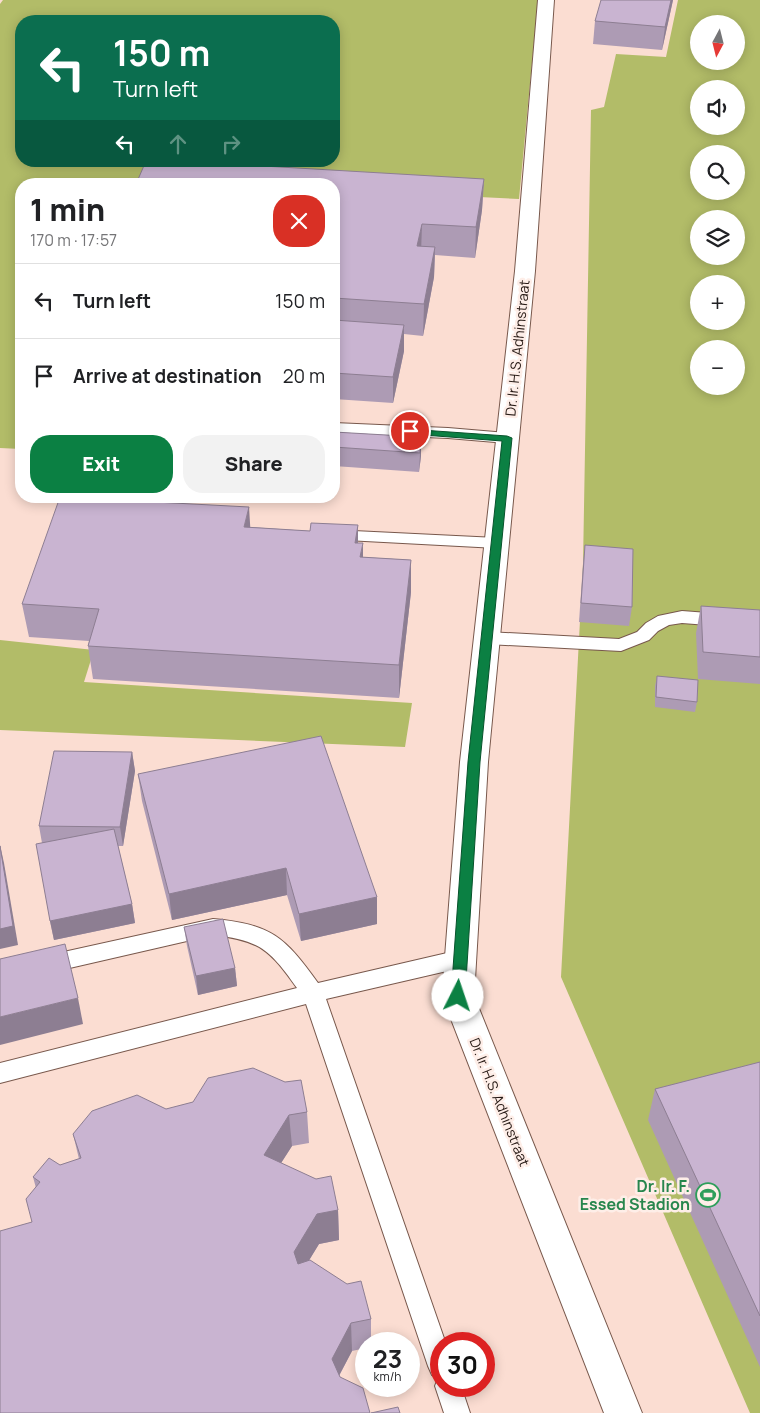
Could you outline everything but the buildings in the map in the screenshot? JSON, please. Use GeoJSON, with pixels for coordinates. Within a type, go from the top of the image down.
{"type":"FeatureCollection","features":[{"type":"Feature","properties":{"kind":"street","name":"Dr. Ir. H.S. Adhinstraat"},"geometry":{"type":"LineString","coordinates":[[546,0],[525,271],[474,762],[458,996],[623,1413]]}},
{"type":"Feature","properties":{"kind":"lane"},"geometry":{"type":"LineString","coordinates":[[340,428],[448,433],[507,438]]}},
{"type":"Feature","properties":{"kind":"lane"},"geometry":{"type":"LineString","coordinates":[[313,534],[496,543]]}},
{"type":"Feature","properties":{"kind":"lane"},"geometry":{"type":"LineString","coordinates":[[487,638],[607,646],[621,645],[632,641],[643,636],[652,627],[664,620],[682,617],[760,623]]}},
{"type":"Feature","properties":{"kind":"lane"},"geometry":{"type":"LineString","coordinates":[[0,975],[213,927],[234,928],[255,933],[272,942],[285,955],[313,994],[430,1334]]}},
{"type":"Feature","properties":{"kind":"lane"},"geometry":{"type":"LineString","coordinates":[[0,1073],[313,994],[460,960]]}},
{"type":"Feature","properties":{"kind":"lane"},"geometry":{"type":"LineString","coordinates":[[452,1397],[457,1413]]}},
{"type":"Feature","properties":{"kind":"green space"},"geometry":{"type":"Polygon","coordinates":[[[3,0],[538,0],[519,199],[340,190],[340,178],[15,178],[15,449],[0,448],[0,4],[3,0]]]}},
{"type":"Feature","properties":{"kind":"green space"},"geometry":{"type":"Polygon","coordinates":[[[678,0],[760,0],[760,1413],[750,1413],[561,977],[583,564],[591,110],[604,107],[616,54],[666,57],[678,0]]]}},
{"type":"Feature","properties":{"kind":"green space"},"geometry":{"type":"Polygon","coordinates":[[[0,640],[94,650],[84,682],[412,703],[405,747],[0,730],[0,640]]]}},
{"type":"Feature","properties":{"kind":"place","name":"Dr. Ir. F. Essed Stadion"},"geometry":{"type":"Point","coordinates":[708,1195]}},
{"type":"Feature","properties":{"kind":"route"},"geometry":{"type":"LineString","coordinates":[[410,431],[507,438],[474,762],[458,996]]}}]}
